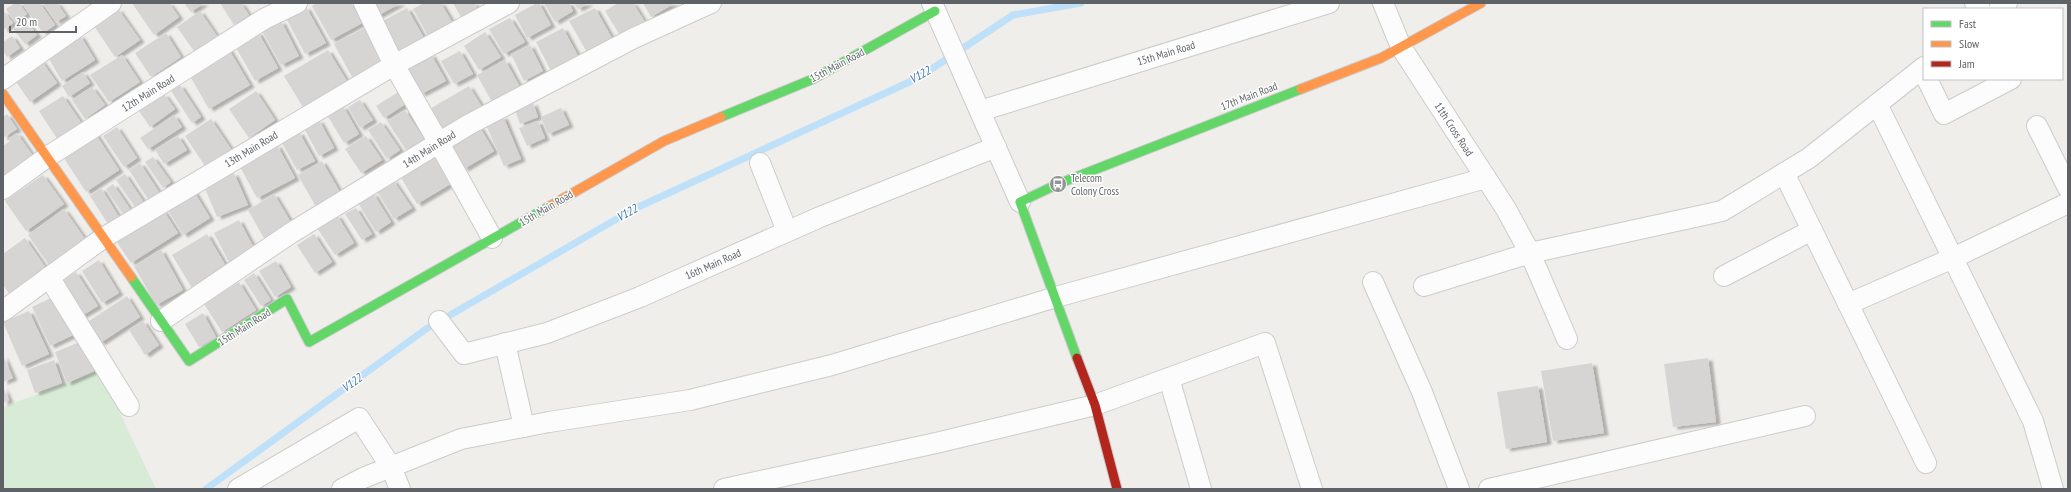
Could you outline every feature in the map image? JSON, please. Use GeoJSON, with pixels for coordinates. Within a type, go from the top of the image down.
{"type":"FeatureCollection","features":[{"type":"Feature","properties":{"kind":"street"},"geometry":{"type":"LineString","coordinates":[[3,79],[111,3]]}},
{"type":"Feature","properties":{"kind":"street","name":"12th Main Road"},"geometry":{"type":"LineString","coordinates":[[3,189],[47,157],[264,19],[297,3]]}},
{"type":"Feature","properties":{"kind":"street"},"geometry":{"type":"LineString","coordinates":[[364,3],[394,65],[492,238]]}},
{"type":"Feature","properties":{"kind":"street","name":"13th Main Road"},"geometry":{"type":"LineString","coordinates":[[3,311],[103,238],[394,65],[509,3]]}},
{"type":"Feature","properties":{"kind":"street","name":"14th Main Road"},"geometry":{"type":"LineString","coordinates":[[161,321],[291,233],[468,125],[634,38],[711,3]]}},
{"type":"Feature","properties":{"kind":"street","name":"15th Main Road"},"geometry":{"type":"LineString","coordinates":[[980,111],[1329,3]]}},
{"type":"Feature","properties":{"kind":"street","name":"11th Cross Road"},"geometry":{"type":"LineString","coordinates":[[1382,3],[1401,47],[1506,208],[1530,253],[1567,339]]}},
{"type":"Feature","properties":{"kind":"street","name":"17th Main Road"},"geometry":{"type":"LineString","coordinates":[[1020,202],[1058,184],[1381,58],[1482,3]]}},
{"type":"Feature","properties":{"kind":"street"},"geometry":{"type":"LineString","coordinates":[[934,7],[1020,202],[1095,405],[1117,489]]}},
{"type":"Feature","properties":{"kind":"street","name":"15th Main Road"},"geometry":{"type":"LineString","coordinates":[[161,321],[189,361],[287,299],[309,342],[664,141],[813,78],[934,7]]}},
{"type":"Feature","properties":{"kind":"street"},"geometry":{"type":"LineString","coordinates":[[1424,286],[1530,253],[1722,211],[1809,158],[1877,104],[1923,73]]}},
{"type":"Feature","properties":{"kind":"street"},"geometry":{"type":"LineString","coordinates":[[1928,80],[1944,114],[2009,80]]}},
{"type":"Feature","properties":{"kind":"street"},"geometry":{"type":"LineString","coordinates":[[3,94],[161,321]]}},
{"type":"Feature","properties":{"kind":"street"},"geometry":{"type":"LineString","coordinates":[[1877,104],[2033,421],[2053,489]]}},
{"type":"Feature","properties":{"kind":"street"},"geometry":{"type":"LineString","coordinates":[[2038,126],[2068,188]]}},
{"type":"Feature","properties":{"kind":"street","name":"16th Main Road"},"geometry":{"type":"LineString","coordinates":[[439,321],[464,354],[547,333],[640,298],[787,231],[996,147]]}},
{"type":"Feature","properties":{"kind":"street"},"geometry":{"type":"LineString","coordinates":[[760,163],[787,231]]}},
{"type":"Feature","properties":{"kind":"street"},"geometry":{"type":"LineString","coordinates":[[1784,173],[1926,463]]}},
{"type":"Feature","properties":{"kind":"street"},"geometry":{"type":"LineString","coordinates":[[342,489],[391,467],[461,439],[697,398],[832,365],[1056,297],[1486,178]]}},
{"type":"Feature","properties":{"kind":"street"},"geometry":{"type":"LineString","coordinates":[[1848,304],[1952,258],[2068,202]]}},
{"type":"Feature","properties":{"kind":"street"},"geometry":{"type":"LineString","coordinates":[[1724,276],[1812,230]]}},
{"type":"Feature","properties":{"kind":"street"},"geometry":{"type":"LineString","coordinates":[[49,277],[129,406]]}},
{"type":"Feature","properties":{"kind":"street"},"geometry":{"type":"LineString","coordinates":[[1373,282],[1422,392],[1459,489]]}},
{"type":"Feature","properties":{"kind":"street"},"geometry":{"type":"LineString","coordinates":[[505,343],[524,427]]}},
{"type":"Feature","properties":{"kind":"street"},"geometry":{"type":"LineString","coordinates":[[724,489],[936,444],[1095,405],[1264,343],[1312,489]]}},
{"type":"Feature","properties":{"kind":"street"},"geometry":{"type":"LineString","coordinates":[[1169,378],[1201,489]]}},
{"type":"Feature","properties":{"kind":"street"},"geometry":{"type":"LineString","coordinates":[[1489,489],[1805,416]]}},
{"type":"Feature","properties":{"kind":"street"},"geometry":{"type":"LineString","coordinates":[[238,489],[252,474],[359,418],[391,467],[400,489]]}},
{"type":"Feature","properties":{"kind":"green space"},"geometry":{"type":"Polygon","coordinates":[[[100,371],[156,489],[3,489],[3,407],[100,371]]]}},
{"type":"Feature","properties":{"kind":"building"},"geometry":{"type":"Polygon","coordinates":[[[15,3],[19,3],[27,14],[15,22],[6,9],[15,3]]]}},
{"type":"Feature","properties":{"kind":"building"},"geometry":{"type":"Polygon","coordinates":[[[22,3],[40,3],[55,25],[43,33],[22,3]]]}},
{"type":"Feature","properties":{"kind":"building"},"geometry":{"type":"Polygon","coordinates":[[[43,3],[57,3],[66,16],[56,22],[43,3]]]}},
{"type":"Feature","properties":{"kind":"building"},"geometry":{"type":"Polygon","coordinates":[[[132,3],[169,3],[179,17],[154,35],[132,3]]]}},
{"type":"Feature","properties":{"kind":"building"},"geometry":{"type":"Polygon","coordinates":[[[184,3],[204,3],[191,12],[184,3]]]}},
{"type":"Feature","properties":{"kind":"building"},"geometry":{"type":"Polygon","coordinates":[[[220,3],[241,3],[249,15],[234,25],[220,3]]]}},
{"type":"Feature","properties":{"kind":"building"},"geometry":{"type":"Polygon","coordinates":[[[317,3],[351,3],[362,23],[331,40],[312,6],[317,3]]]}},
{"type":"Feature","properties":{"kind":"building"},"geometry":{"type":"Polygon","coordinates":[[[370,3],[401,3],[377,16],[370,3]]]}},
{"type":"Feature","properties":{"kind":"building"},"geometry":{"type":"Polygon","coordinates":[[[424,3],[441,3],[452,22],[428,36],[413,9],[424,3]]]}},
{"type":"Feature","properties":{"kind":"building"},"geometry":{"type":"Polygon","coordinates":[[[453,3],[474,3],[477,8],[461,17],[453,3]]]}},
{"type":"Feature","properties":{"kind":"building"},"geometry":{"type":"Polygon","coordinates":[[[539,3],[551,25],[527,38],[515,15],[539,3]]]}},
{"type":"Feature","properties":{"kind":"building"},"geometry":{"type":"Polygon","coordinates":[[[544,3],[569,3],[573,11],[555,22],[544,3]]]}},
{"type":"Feature","properties":{"kind":"building"},"geometry":{"type":"Polygon","coordinates":[[[574,3],[589,3],[578,9],[574,3]]]}},
{"type":"Feature","properties":{"kind":"building"},"geometry":{"type":"Polygon","coordinates":[[[618,3],[633,3],[645,22],[621,37],[605,11],[618,3]]]}},
{"type":"Feature","properties":{"kind":"building"},"geometry":{"type":"Polygon","coordinates":[[[643,3],[675,3],[651,17],[643,3]]]}},
{"type":"Feature","properties":{"kind":"building"},"geometry":{"type":"Polygon","coordinates":[[[306,7],[326,43],[305,54],[286,18],[306,7]]]}},
{"type":"Feature","properties":{"kind":"building"},"geometry":{"type":"Polygon","coordinates":[[[407,8],[424,38],[397,53],[379,23],[407,8]]]}},
{"type":"Feature","properties":{"kind":"building"},"geometry":{"type":"Polygon","coordinates":[[[595,8],[613,40],[588,54],[569,21],[595,8]]]}},
{"type":"Feature","properties":{"kind":"building"},"geometry":{"type":"Polygon","coordinates":[[[118,9],[140,40],[115,57],[94,26],[118,9]]]}},
{"type":"Feature","properties":{"kind":"building"},"geometry":{"type":"Polygon","coordinates":[[[3,10],[13,23],[3,30],[3,10]]]}},
{"type":"Feature","properties":{"kind":"building"},"geometry":{"type":"Polygon","coordinates":[[[200,11],[217,36],[194,51],[177,27],[200,11]]]}},
{"type":"Feature","properties":{"kind":"building"},"geometry":{"type":"Polygon","coordinates":[[[510,18],[525,42],[504,54],[489,29],[510,18]]]}},
{"type":"Feature","properties":{"kind":"building"},"geometry":{"type":"Polygon","coordinates":[[[25,19],[37,35],[25,44],[13,29],[25,19]]]}},
{"type":"Feature","properties":{"kind":"building"},"geometry":{"type":"Polygon","coordinates":[[[281,21],[299,56],[281,65],[262,31],[281,21]]]}},
{"type":"Feature","properties":{"kind":"building"},"geometry":{"type":"Polygon","coordinates":[[[364,28],[383,63],[353,79],[334,44],[364,28]]]}},
{"type":"Feature","properties":{"kind":"building"},"geometry":{"type":"Polygon","coordinates":[[[563,28],[578,56],[551,71],[536,42],[563,28]]]}},
{"type":"Feature","properties":{"kind":"building"},"geometry":{"type":"Polygon","coordinates":[[[258,32],[278,68],[255,81],[235,46],[258,32]]]}},
{"type":"Feature","properties":{"kind":"building"},"geometry":{"type":"Polygon","coordinates":[[[485,32],[501,57],[479,70],[464,46],[485,32]]]}},
{"type":"Feature","properties":{"kind":"building"},"geometry":{"type":"Polygon","coordinates":[[[166,33],[181,57],[151,77],[135,53],[166,33]]]}},
{"type":"Feature","properties":{"kind":"building"},"geometry":{"type":"Polygon","coordinates":[[[80,35],[95,60],[62,81],[47,56],[80,35]]]}},
{"type":"Feature","properties":{"kind":"building"},"geometry":{"type":"Polygon","coordinates":[[[12,36],[20,48],[7,57],[3,51],[3,42],[12,36]]]}},
{"type":"Feature","properties":{"kind":"building"},"geometry":{"type":"Polygon","coordinates":[[[530,45],[543,71],[524,81],[511,54],[530,45]]]}},
{"type":"Feature","properties":{"kind":"building"},"geometry":{"type":"Polygon","coordinates":[[[228,48],[250,85],[209,109],[187,71],[228,48]]]}},
{"type":"Feature","properties":{"kind":"building"},"geometry":{"type":"Polygon","coordinates":[[[328,50],[348,83],[304,109],[284,76],[328,50]]]}},
{"type":"Feature","properties":{"kind":"building"},"geometry":{"type":"Polygon","coordinates":[[[460,51],[473,74],[454,84],[441,61],[460,51]]]}},
{"type":"Feature","properties":{"kind":"building"},"geometry":{"type":"Polygon","coordinates":[[[431,54],[446,81],[421,94],[407,67],[431,54]]]}},
{"type":"Feature","properties":{"kind":"building"},"geometry":{"type":"Polygon","coordinates":[[[122,55],[140,82],[109,102],[90,75],[122,55]]]}},
{"type":"Feature","properties":{"kind":"building"},"geometry":{"type":"Polygon","coordinates":[[[41,60],[57,83],[30,102],[14,79],[41,60]]]}},
{"type":"Feature","properties":{"kind":"building"},"geometry":{"type":"Polygon","coordinates":[[[505,60],[520,87],[492,102],[477,75],[505,60]]]}},
{"type":"Feature","properties":{"kind":"building"},"geometry":{"type":"Polygon","coordinates":[[[83,72],[90,83],[69,97],[62,86],[83,72]]]}},
{"type":"Feature","properties":{"kind":"building"},"geometry":{"type":"Polygon","coordinates":[[[180,85],[201,117],[192,123],[171,91],[180,85]]]}},
{"type":"Feature","properties":{"kind":"building"},"geometry":{"type":"Polygon","coordinates":[[[469,86],[482,107],[441,132],[428,110],[469,86]]]}},
{"type":"Feature","properties":{"kind":"building"},"geometry":{"type":"Polygon","coordinates":[[[92,87],[105,105],[85,119],[72,100],[92,87]]]}},
{"type":"Feature","properties":{"kind":"building"},"geometry":{"type":"Polygon","coordinates":[[[256,91],[275,120],[249,138],[229,109],[256,91]]]}},
{"type":"Feature","properties":{"kind":"building"},"geometry":{"type":"Polygon","coordinates":[[[400,91],[407,103],[384,118],[376,106],[400,91]]]}},
{"type":"Feature","properties":{"kind":"building"},"geometry":{"type":"Polygon","coordinates":[[[164,94],[175,109],[150,127],[139,111],[164,94]]]}},
{"type":"Feature","properties":{"kind":"building"},"geometry":{"type":"Polygon","coordinates":[[[63,96],[82,124],[58,140],[39,111],[63,96]]]}},
{"type":"Feature","properties":{"kind":"building"},"geometry":{"type":"Polygon","coordinates":[[[360,100],[373,120],[360,128],[348,107],[360,100]]]}},
{"type":"Feature","properties":{"kind":"building"},"geometry":{"type":"Polygon","coordinates":[[[533,103],[538,117],[520,124],[515,110],[533,103]]]}},
{"type":"Feature","properties":{"kind":"building"},"geometry":{"type":"Polygon","coordinates":[[[343,106],[359,134],[344,143],[327,115],[343,106]]]}},
{"type":"Feature","properties":{"kind":"building"},"geometry":{"type":"Polygon","coordinates":[[[561,108],[569,125],[548,134],[541,117],[561,108]]]}},
{"type":"Feature","properties":{"kind":"building"},"geometry":{"type":"Polygon","coordinates":[[[405,110],[424,139],[406,150],[387,121],[405,110]]]}},
{"type":"Feature","properties":{"kind":"building"},"geometry":{"type":"Polygon","coordinates":[[[7,114],[17,129],[3,138],[3,117],[7,114]]]}},
{"type":"Feature","properties":{"kind":"building"},"geometry":{"type":"Polygon","coordinates":[[[174,115],[182,127],[148,149],[140,138],[174,115]]]}},
{"type":"Feature","properties":{"kind":"building"},"geometry":{"type":"Polygon","coordinates":[[[503,116],[521,159],[504,166],[485,123],[503,116]]]}},
{"type":"Feature","properties":{"kind":"building"},"geometry":{"type":"Polygon","coordinates":[[[211,119],[231,149],[205,166],[185,136],[211,119]]]}},
{"type":"Feature","properties":{"kind":"building"},"geometry":{"type":"Polygon","coordinates":[[[319,120],[334,148],[319,156],[304,128],[319,120]]]}},
{"type":"Feature","properties":{"kind":"building"},"geometry":{"type":"Polygon","coordinates":[[[538,121],[545,138],[527,146],[519,128],[538,121]]]}},
{"type":"Feature","properties":{"kind":"building"},"geometry":{"type":"Polygon","coordinates":[[[381,122],[400,150],[387,159],[368,130],[381,122]]]}},
{"type":"Feature","properties":{"kind":"building"},"geometry":{"type":"Polygon","coordinates":[[[479,126],[494,151],[464,169],[449,143],[479,126]]]}},
{"type":"Feature","properties":{"kind":"building"},"geometry":{"type":"Polygon","coordinates":[[[117,127],[137,158],[124,167],[103,136],[117,127]]]}},
{"type":"Feature","properties":{"kind":"building"},"geometry":{"type":"Polygon","coordinates":[[[93,130],[119,170],[86,192],[60,152],[93,130]]]}},
{"type":"Feature","properties":{"kind":"building"},"geometry":{"type":"Polygon","coordinates":[[[299,132],[315,161],[297,170],[281,141],[299,132]]]}},
{"type":"Feature","properties":{"kind":"building"},"geometry":{"type":"Polygon","coordinates":[[[17,133],[33,156],[3,176],[3,146],[10,141],[9,138],[17,133]]]}},
{"type":"Feature","properties":{"kind":"building"},"geometry":{"type":"Polygon","coordinates":[[[178,136],[187,150],[164,164],[155,150],[178,136]]]}},
{"type":"Feature","properties":{"kind":"building"},"geometry":{"type":"Polygon","coordinates":[[[366,136],[382,160],[361,173],[345,149],[366,136]]]}},
{"type":"Feature","properties":{"kind":"building"},"geometry":{"type":"Polygon","coordinates":[[[277,145],[295,178],[257,198],[239,165],[277,145]]]}},
{"type":"Feature","properties":{"kind":"building"},"geometry":{"type":"Polygon","coordinates":[[[435,155],[452,183],[417,204],[400,176],[435,155]]]}},
{"type":"Feature","properties":{"kind":"building"},"geometry":{"type":"Polygon","coordinates":[[[153,157],[171,182],[163,188],[145,162],[153,157]]]}},
{"type":"Feature","properties":{"kind":"building"},"geometry":{"type":"Polygon","coordinates":[[[322,161],[341,194],[316,207],[298,175],[322,161]]]}},
{"type":"Feature","properties":{"kind":"building"},"geometry":{"type":"Polygon","coordinates":[[[140,163],[159,192],[148,199],[129,170],[140,163]]]}},
{"type":"Feature","properties":{"kind":"building"},"geometry":{"type":"Polygon","coordinates":[[[234,173],[248,205],[217,217],[204,186],[234,173]]]}},
{"type":"Feature","properties":{"kind":"building"},"geometry":{"type":"Polygon","coordinates":[[[125,174],[143,201],[135,207],[116,180],[125,174]]]}},
{"type":"Feature","properties":{"kind":"building"},"geometry":{"type":"Polygon","coordinates":[[[43,175],[64,204],[26,231],[5,201],[43,175]]]}},
{"type":"Feature","properties":{"kind":"building"},"geometry":{"type":"Polygon","coordinates":[[[393,180],[412,208],[394,219],[376,190],[393,180]]]}},
{"type":"Feature","properties":{"kind":"building"},"geometry":{"type":"Polygon","coordinates":[[[113,184],[130,209],[123,214],[106,189],[113,184]]]}},
{"type":"Feature","properties":{"kind":"building"},"geometry":{"type":"Polygon","coordinates":[[[101,188],[119,217],[108,224],[90,196],[101,188]]]}},
{"type":"Feature","properties":{"kind":"building"},"geometry":{"type":"Polygon","coordinates":[[[193,190],[210,218],[183,235],[166,207],[193,190]]]}},
{"type":"Feature","properties":{"kind":"building"},"geometry":{"type":"Polygon","coordinates":[[[373,193],[391,222],[376,232],[358,203],[373,193]]]}},
{"type":"Feature","properties":{"kind":"building"},"geometry":{"type":"Polygon","coordinates":[[[274,194],[292,224],[265,240],[248,210],[274,194]]]}},
{"type":"Feature","properties":{"kind":"building"},"geometry":{"type":"Polygon","coordinates":[[[356,208],[372,234],[362,240],[345,214],[356,208]]]}},
{"type":"Feature","properties":{"kind":"building"},"geometry":{"type":"Polygon","coordinates":[[[64,209],[85,239],[49,265],[28,235],[64,209]]]}},
{"type":"Feature","properties":{"kind":"building"},"geometry":{"type":"Polygon","coordinates":[[[163,210],[178,233],[131,263],[116,241],[163,210]]]}},
{"type":"Feature","properties":{"kind":"building"},"geometry":{"type":"Polygon","coordinates":[[[337,215],[354,243],[335,255],[317,228],[337,215]]]}},
{"type":"Feature","properties":{"kind":"building"},"geometry":{"type":"Polygon","coordinates":[[[239,220],[257,254],[231,266],[214,233],[239,220]]]}},
{"type":"Feature","properties":{"kind":"building"},"geometry":{"type":"Polygon","coordinates":[[[207,234],[227,268],[192,288],[172,255],[207,234]]]}},
{"type":"Feature","properties":{"kind":"building"},"geometry":{"type":"Polygon","coordinates":[[[314,234],[332,262],[315,273],[297,245],[314,234]]]}},
{"type":"Feature","properties":{"kind":"building"},"geometry":{"type":"Polygon","coordinates":[[[25,238],[48,271],[11,296],[3,285],[3,254],[25,238]]]}},
{"type":"Feature","properties":{"kind":"building"},"geometry":{"type":"Polygon","coordinates":[[[161,250],[183,290],[156,305],[134,266],[161,250]]]}},
{"type":"Feature","properties":{"kind":"building"},"geometry":{"type":"Polygon","coordinates":[[[99,260],[119,293],[102,303],[82,271],[99,260]]]}},
{"type":"Feature","properties":{"kind":"building"},"geometry":{"type":"Polygon","coordinates":[[[276,261],[291,287],[275,297],[259,271],[276,261]]]}},
{"type":"Feature","properties":{"kind":"building"},"geometry":{"type":"Polygon","coordinates":[[[76,272],[98,306],[81,316],[59,283],[76,272]]]}},
{"type":"Feature","properties":{"kind":"building"},"geometry":{"type":"Polygon","coordinates":[[[254,273],[271,300],[261,306],[244,280],[254,273]]]}},
{"type":"Feature","properties":{"kind":"building"},"geometry":{"type":"Polygon","coordinates":[[[239,282],[256,310],[222,332],[204,304],[239,282]]]}},
{"type":"Feature","properties":{"kind":"building"},"geometry":{"type":"Polygon","coordinates":[[[57,295],[75,334],[50,346],[32,307],[57,295]]]}},
{"type":"Feature","properties":{"kind":"building"},"geometry":{"type":"Polygon","coordinates":[[[127,296],[140,317],[100,343],[86,323],[127,296]]]}},
{"type":"Feature","properties":{"kind":"building"},"geometry":{"type":"Polygon","coordinates":[[[29,311],[49,354],[22,366],[3,322],[29,311]]]}},
{"type":"Feature","properties":{"kind":"building"},"geometry":{"type":"Polygon","coordinates":[[[203,313],[216,337],[199,347],[185,324],[203,313]]]}},
{"type":"Feature","properties":{"kind":"building"},"geometry":{"type":"Polygon","coordinates":[[[143,321],[159,345],[145,355],[129,330],[143,321]]]}},
{"type":"Feature","properties":{"kind":"building"},"geometry":{"type":"Polygon","coordinates":[[[82,341],[94,371],[67,383],[55,352],[82,341]]]}},
{"type":"Feature","properties":{"kind":"building"},"geometry":{"type":"Polygon","coordinates":[[[3,355],[13,378],[3,382],[3,355]]]}},
{"type":"Feature","properties":{"kind":"building"},"geometry":{"type":"Polygon","coordinates":[[[1708,358],[1716,422],[1673,427],[1664,364],[1708,358]]]}},
{"type":"Feature","properties":{"kind":"building"},"geometry":{"type":"Polygon","coordinates":[[[54,360],[62,383],[35,393],[27,370],[54,360]]]}},
{"type":"Feature","properties":{"kind":"building"},"geometry":{"type":"Polygon","coordinates":[[[1592,363],[1604,433],[1553,441],[1541,371],[1592,363]]]}},
{"type":"Feature","properties":{"kind":"building"},"geometry":{"type":"Polygon","coordinates":[[[1538,386],[1547,442],[1506,449],[1497,392],[1538,386]]]}},
{"type":"Feature","properties":{"kind":"building"},"geometry":{"type":"Polygon","coordinates":[[[3,387],[9,400],[3,403],[3,387]]]}},
{"type":"Feature","properties":{"kind":"waterway","name":"V122"},"geometry":{"type":"LineString","coordinates":[[206,489],[426,329],[634,209],[918,78],[1013,15],[1081,3]]}},
{"type":"Feature","properties":{"kind":"traffic: fast"},"geometry":{"type":"LineString","coordinates":[[721,117],[813,79],[935,11]]}},
{"type":"Feature","properties":{"kind":"traffic: fast"},"geometry":{"type":"LineString","coordinates":[[1077,358],[1020,202],[1058,184],[1301,89]]}},
{"type":"Feature","properties":{"kind":"traffic: fast"},"geometry":{"type":"LineString","coordinates":[[131,277],[189,361],[287,299],[309,342],[550,206]]}},
{"type":"Feature","properties":{"kind":"traffic: slow"},"geometry":{"type":"LineString","coordinates":[[1301,89],[1381,58],[1481,3]]}},
{"type":"Feature","properties":{"kind":"traffic: slow"},"geometry":{"type":"LineString","coordinates":[[3,94],[131,277]]}},
{"type":"Feature","properties":{"kind":"traffic: slow"},"geometry":{"type":"LineString","coordinates":[[550,206],[664,141],[721,117]]}},
{"type":"Feature","properties":{"kind":"traffic: jam"},"geometry":{"type":"LineString","coordinates":[[1077,358],[1095,405],[1117,489]]}},
{"type":"Feature","properties":{"kind":"place","name":"Telecom Colony Cross"},"geometry":{"type":"Point","coordinates":[1058,184]}}]}
